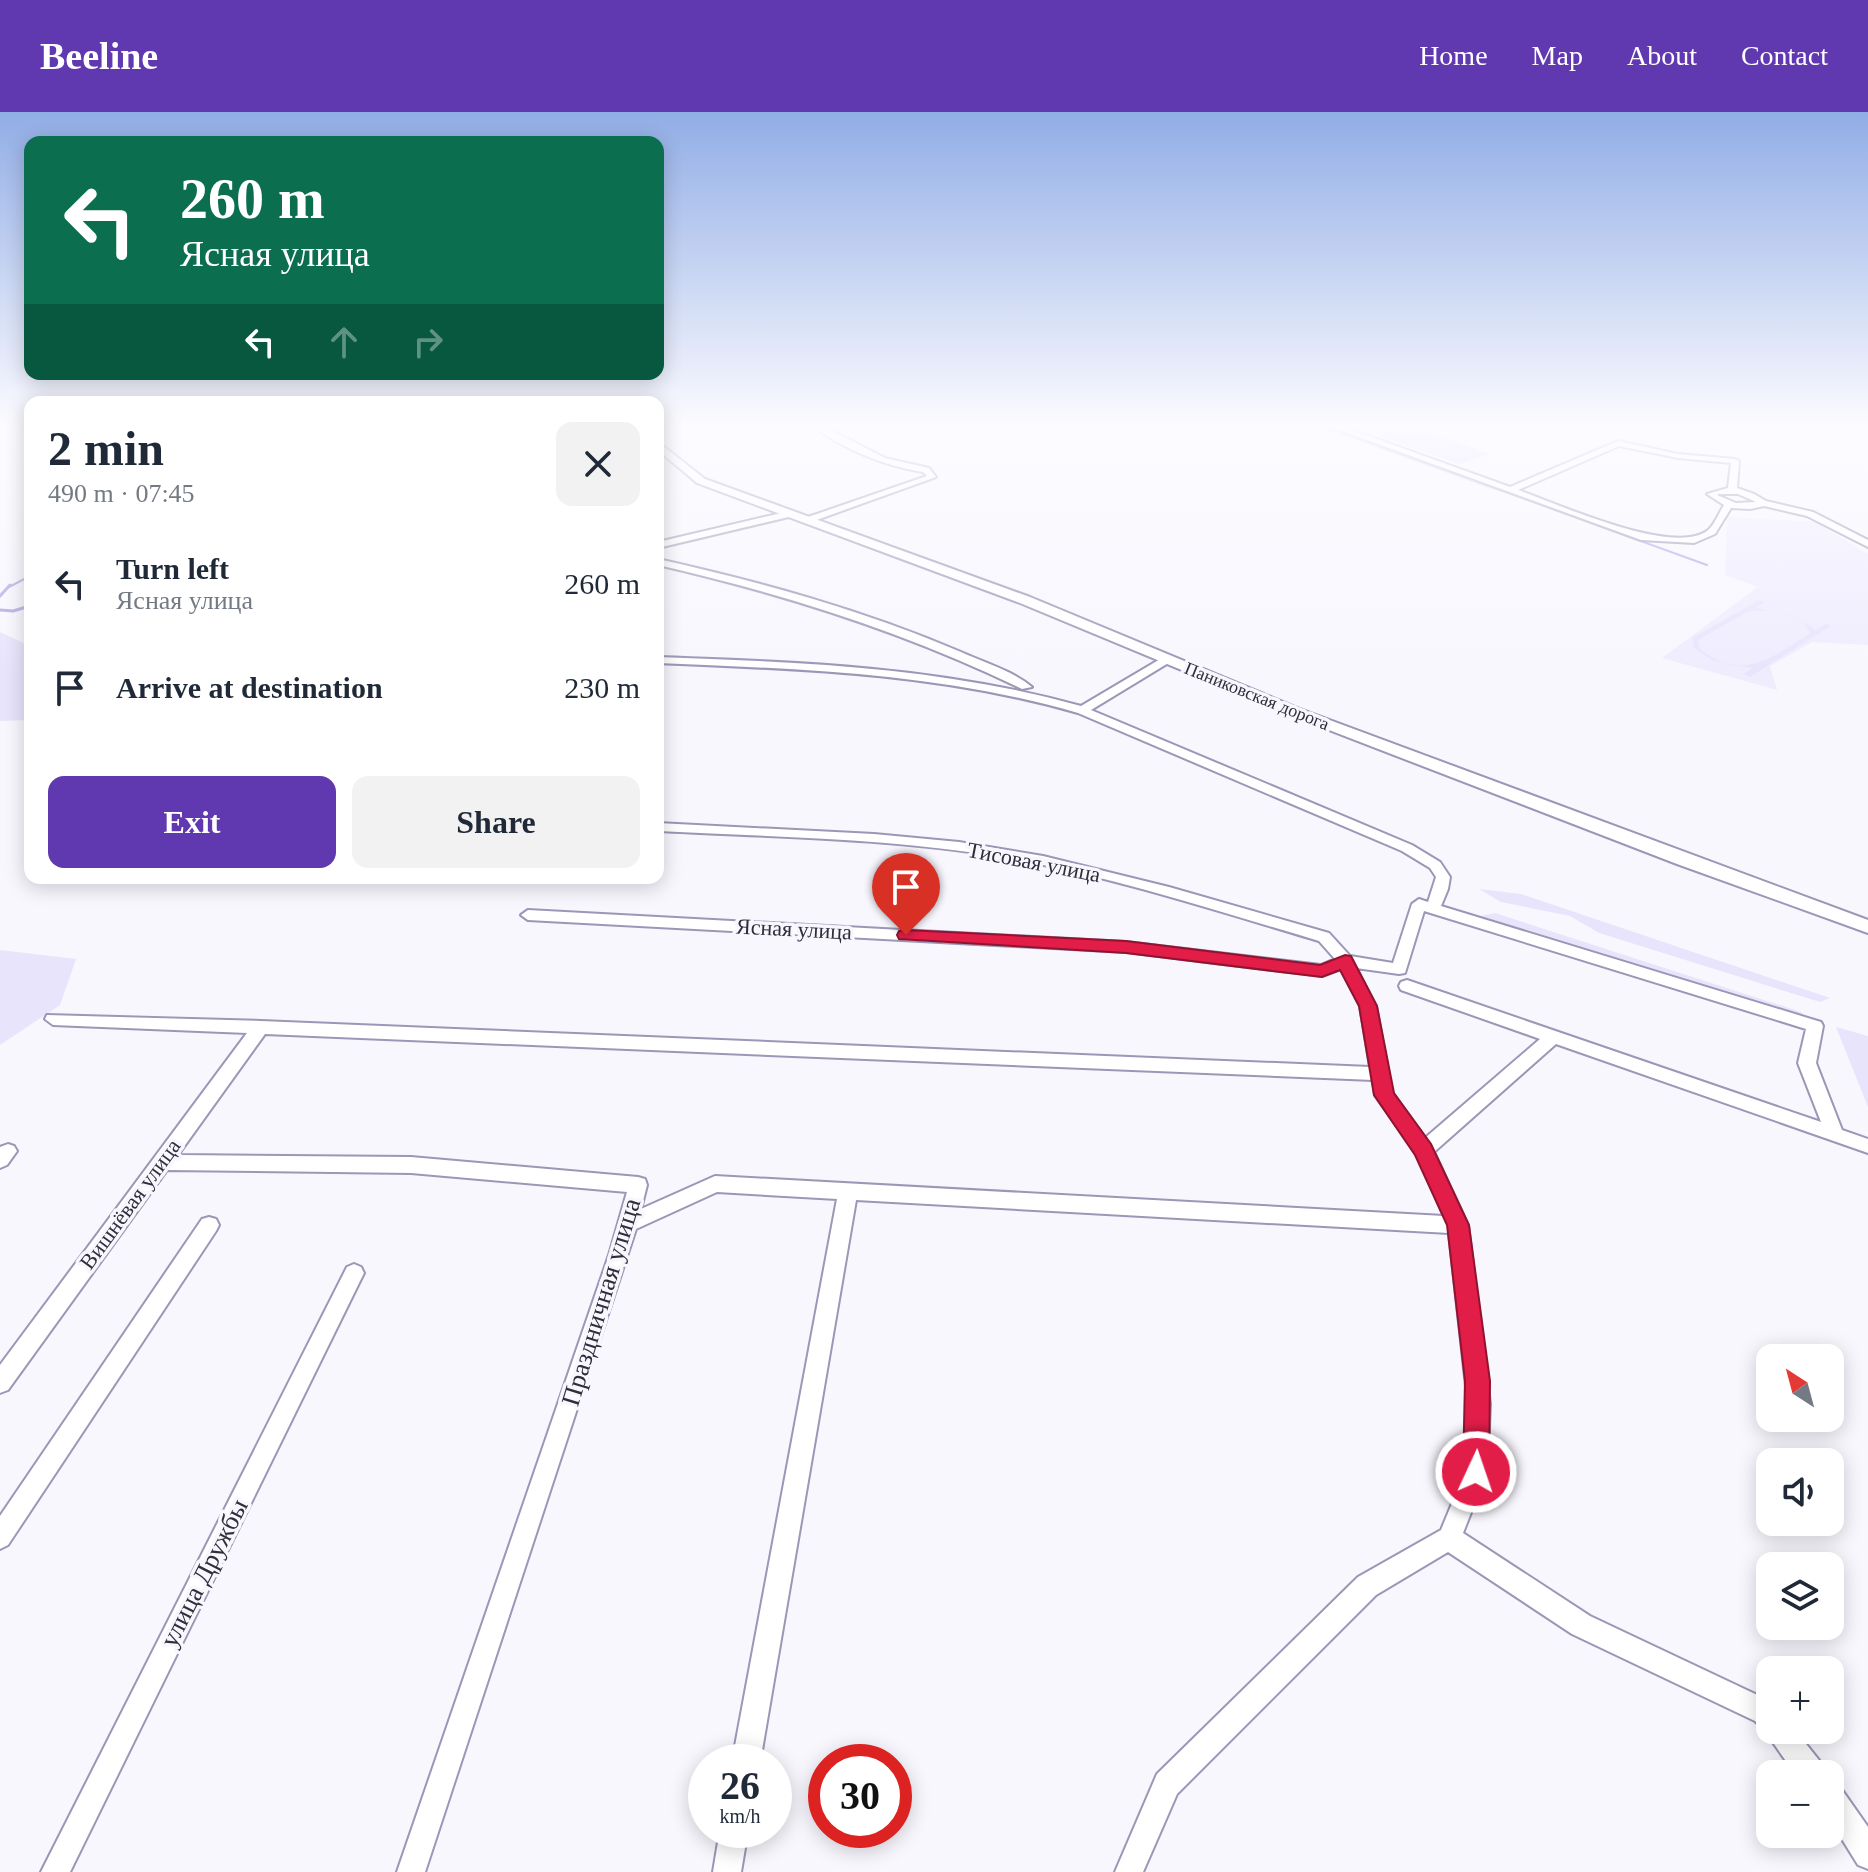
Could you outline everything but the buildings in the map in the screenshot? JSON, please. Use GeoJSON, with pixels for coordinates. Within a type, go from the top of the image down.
{"type":"FeatureCollection","features":[{"type":"Feature","properties":{"kind":"street","name":"Паниковская дорога"},"geometry":{"type":"LineString","coordinates":[[772,507],[1047,608],[1166,660],[1669,855],[1868,927]]}},
{"type":"Feature","properties":{"kind":"street"},"geometry":{"type":"LineString","coordinates":[[808,520],[845,507]]}},
{"type":"Feature","properties":{"kind":"street"},"geometry":{"type":"LineString","coordinates":[[1558,507],[1641,537],[1691,541],[1712,532],[1727,507]]}},
{"type":"Feature","properties":{"kind":"street"},"geometry":{"type":"LineString","coordinates":[[1781,507],[1810,514],[1865,543]]}},
{"type":"Feature","properties":{"kind":"street"},"geometry":{"type":"LineString","coordinates":[[664,544],[790,514]]}},
{"type":"Feature","properties":{"kind":"street"},"geometry":{"type":"LineString","coordinates":[[664,564],[825,605],[992,670],[1048,699]]}},
{"type":"Feature","properties":{"kind":"street"},"geometry":{"type":"LineString","coordinates":[[664,660],[900,675],[1009,689],[1048,699],[1082,710],[1407,848],[1435,865],[1443,877],[1432,908]]}},
{"type":"Feature","properties":{"kind":"street"},"geometry":{"type":"LineString","coordinates":[[1082,710],[1166,660]]}},
{"type":"Feature","properties":{"kind":"street","name":"Тисовая улица"},"geometry":{"type":"LineString","coordinates":[[664,827],[913,841],[1003,853],[1096,872],[1324,937],[1345,961]]}},
{"type":"Feature","properties":{"kind":"street"},"geometry":{"type":"LineString","coordinates":[[1345,961],[1399,969],[1419,904],[1815,1026],[1807,1063],[1834,1133]]}},
{"type":"Feature","properties":{"kind":"street","name":"Ясная улица"},"geometry":{"type":"LineString","coordinates":[[528,915],[1126,947],[1322,971],[1345,961]]}},
{"type":"Feature","properties":{"kind":"street"},"geometry":{"type":"LineString","coordinates":[[1129,1872],[1167,1784],[1367,1586],[1449,1538],[1476,1472],[1479,1404],[1458,1225],[1424,1150],[1384,1095],[1368,1006],[1345,961]]}},
{"type":"Feature","properties":{"kind":"street"},"geometry":{"type":"LineString","coordinates":[[1407,986],[1868,1146]]}},
{"type":"Feature","properties":{"kind":"street"},"geometry":{"type":"LineString","coordinates":[[53,1019],[1381,1074]]}},
{"type":"Feature","properties":{"kind":"street","name":"Вишнёвая улица"},"geometry":{"type":"LineString","coordinates":[[0,1383],[261,1027]]}},
{"type":"Feature","properties":{"kind":"street"},"geometry":{"type":"LineString","coordinates":[[1424,1150],[1554,1036]]}},
{"type":"Feature","properties":{"kind":"street","name":"Праздничная улица"},"geometry":{"type":"LineString","coordinates":[[160,1162],[411,1165],[638,1185],[628,1224],[411,1872]]}},
{"type":"Feature","properties":{"kind":"street"},"geometry":{"type":"LineString","coordinates":[[628,1224],[715,1184],[1458,1225]]}},
{"type":"Feature","properties":{"kind":"street"},"geometry":{"type":"LineString","coordinates":[[749,1744],[848,1191]]}},
{"type":"Feature","properties":{"kind":"street"},"geometry":{"type":"LineString","coordinates":[[0,1537],[209,1225]]}},
{"type":"Feature","properties":{"kind":"street","name":"улица Дружбы"},"geometry":{"type":"LineString","coordinates":[[55,1872],[354,1273]]}},
{"type":"Feature","properties":{"kind":"street"},"geometry":{"type":"LineString","coordinates":[[1449,1538],[1581,1625],[1756,1708]]}},
{"type":"Feature","properties":{"kind":"street"},"geometry":{"type":"LineString","coordinates":[[1789,1744],[1801,1760]]}},
{"type":"Feature","properties":{"kind":"street"},"geometry":{"type":"LineString","coordinates":[[1844,1815],[1868,1855]]}},
{"type":"Feature","properties":{"kind":"street"},"geometry":{"type":"LineString","coordinates":[[727,1872],[731,1848]]}},
{"type":"Feature","properties":{"kind":"shaded area"},"geometry":{"type":"Polygon","coordinates":[[[1727,517],[1816,522],[1868,554],[1868,645],[1812,642],[1770,666],[1777,690],[1662,658],[1758,587],[1725,575],[1727,517]]]}},
{"type":"Feature","properties":{"kind":"shaded area"},"geometry":{"type":"Polygon","coordinates":[[[1759,600],[1765,602],[1756,608],[1774,611],[1749,611],[1698,640],[1699,648],[1726,663],[1714,661],[1694,648],[1692,638],[1759,600]]]}},
{"type":"Feature","properties":{"kind":"shaded area"},"geometry":{"type":"Polygon","coordinates":[[[1800,620],[1816,630],[1826,624],[1831,626],[1750,677],[1744,674],[1752,668],[1734,665],[1770,658],[1810,633],[1800,620]]]}},
{"type":"Feature","properties":{"kind":"shaded area"},"geometry":{"type":"Polygon","coordinates":[[[0,632],[24,643],[24,720],[0,721],[0,632]]]}},
{"type":"Feature","properties":{"kind":"shaded area"},"geometry":{"type":"Polygon","coordinates":[[[1479,889],[1521,894],[1830,998],[1820,1002],[1599,933],[1570,916],[1501,902],[1479,889]]]}},
{"type":"Feature","properties":{"kind":"shaded area"},"geometry":{"type":"Polygon","coordinates":[[[1495,913],[1801,1012],[1808,1019],[1481,916],[1495,913]]]}},
{"type":"Feature","properties":{"kind":"shaded area"},"geometry":{"type":"Polygon","coordinates":[[[0,950],[76,959],[60,1005],[0,1045],[0,950]]]}},
{"type":"Feature","properties":{"kind":"shaded area"},"geometry":{"type":"Polygon","coordinates":[[[1836,1027],[1868,1036],[1868,1107],[1836,1027]]]}},
{"type":"Feature","properties":{"kind":"waterway"},"geometry":{"type":"LineString","coordinates":[[1547,507],[1707,565]]}},
{"type":"Feature","properties":{"kind":"waterway"},"geometry":{"type":"LineString","coordinates":[[9,587],[24,579]]}},
{"type":"Feature","properties":{"kind":"waterway"},"geometry":{"type":"LineString","coordinates":[[0,596],[10,585]]}},
{"type":"Feature","properties":{"kind":"waterway"},"geometry":{"type":"LineString","coordinates":[[0,610],[24,608]]}},
{"type":"Feature","properties":{"kind":"route"},"geometry":{"type":"LineString","coordinates":[[906,935],[1126,947],[1322,971],[1345,961],[1368,1006],[1384,1095],[1424,1150],[1458,1225],[1478,1381],[1476,1472]]}}]}
